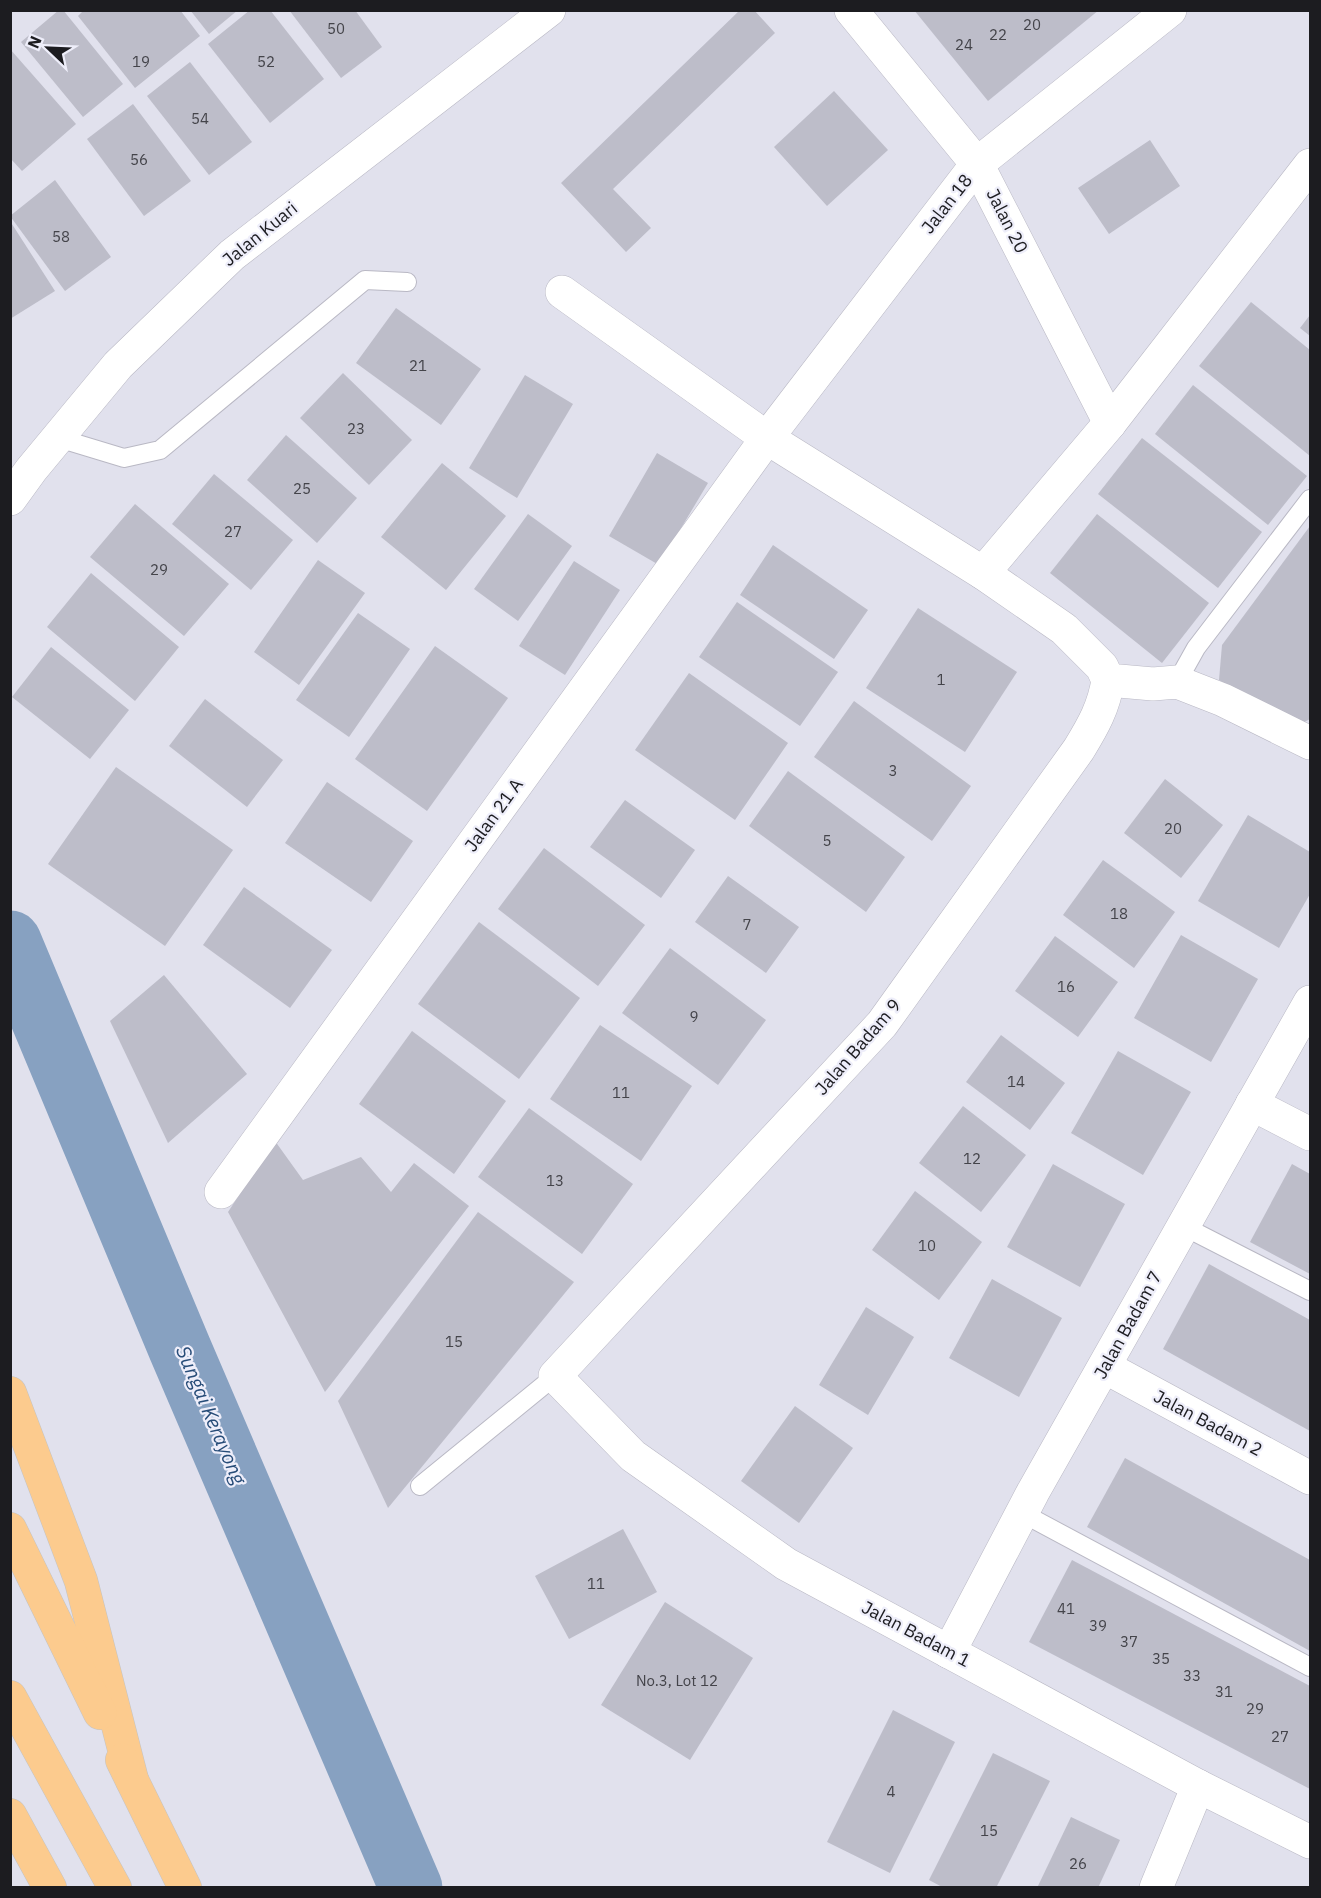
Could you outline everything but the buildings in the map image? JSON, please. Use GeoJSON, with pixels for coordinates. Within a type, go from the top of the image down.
{"type":"FeatureCollection","features":[{"type":"Feature","properties":{"kind":"highway"},"geometry":{"type":"LineString","coordinates":[[10,1393],[81,1581],[132,1780]]}},
{"type":"Feature","properties":{"kind":"highway"},"geometry":{"type":"LineString","coordinates":[[10,1528],[185,1887]]}},
{"type":"Feature","properties":{"kind":"highway"},"geometry":{"type":"LineString","coordinates":[[10,1697],[115,1887]]}},
{"type":"Feature","properties":{"kind":"highway"},"geometry":{"type":"LineString","coordinates":[[10,1815],[50,1887]]}},
{"type":"Feature","properties":{"kind":"street","name":"Jalan Kuari"},"geometry":{"type":"LineString","coordinates":[[10,499],[118,365],[232,255],[549,10]]}},
{"type":"Feature","properties":{"kind":"street","name":"Jalan 18"},"geometry":{"type":"LineString","coordinates":[[767,438],[977,164],[1170,10]]}},
{"type":"Feature","properties":{"kind":"street","name":"Jalan 20"},"geometry":{"type":"LineString","coordinates":[[860,14],[977,164],[1110,423]]}},
{"type":"Feature","properties":{"kind":"street"},"geometry":{"type":"LineString","coordinates":[[983,573],[1110,423],[1311,165]]}},
{"type":"Feature","properties":{"kind":"street"},"geometry":{"type":"LineString","coordinates":[[562,292],[767,438],[983,573],[1064,629],[1102,667],[1108,680],[1165,683],[1223,700],[1311,743]]}},
{"type":"Feature","properties":{"kind":"street","name":"Jalan 21 A"},"geometry":{"type":"LineString","coordinates":[[221,1192],[767,438]]}},
{"type":"Feature","properties":{"kind":"street","name":"Jalan Badam 9"},"geometry":{"type":"LineString","coordinates":[[555,1376],[882,1024],[1079,749],[1097,721],[1105,700],[1108,680]]}},
{"type":"Feature","properties":{"kind":"street","name":"Jalan Badam 7"},"geometry":{"type":"LineString","coordinates":[[949,1652],[1022,1513],[1311,1002]]}},
{"type":"Feature","properties":{"kind":"street"},"geometry":{"type":"LineString","coordinates":[[1252,1104],[1311,1134]]}},
{"type":"Feature","properties":{"kind":"street","name":"Jalan Badam 2"},"geometry":{"type":"LineString","coordinates":[[1104,1367],[1311,1478]]}},
{"type":"Feature","properties":{"kind":"street","name":"Jalan Badam 1"},"geometry":{"type":"LineString","coordinates":[[555,1376],[633,1456],[786,1564],[1198,1785],[1311,1842]]}},
{"type":"Feature","properties":{"kind":"street"},"geometry":{"type":"LineString","coordinates":[[1156,1887],[1198,1785]]}},
{"type":"Feature","properties":{"kind":"lane"},"geometry":{"type":"LineString","coordinates":[[58,438],[124,458],[160,450],[365,280],[406,282]]}},
{"type":"Feature","properties":{"kind":"lane"},"geometry":{"type":"LineString","coordinates":[[1165,683],[1196,648],[1311,499]]}},
{"type":"Feature","properties":{"kind":"lane"},"geometry":{"type":"LineString","coordinates":[[1183,1226],[1311,1291]]}},
{"type":"Feature","properties":{"kind":"lane"},"geometry":{"type":"LineString","coordinates":[[420,1486],[555,1376]]}},
{"type":"Feature","properties":{"kind":"lane"},"geometry":{"type":"LineString","coordinates":[[1022,1513],[1311,1667]]}},
{"type":"Feature","properties":{"kind":"waterway","name":"Sungai Kerayong"},"geometry":{"type":"LineString","coordinates":[[10,942],[180,1349],[411,1888]]}}]}
